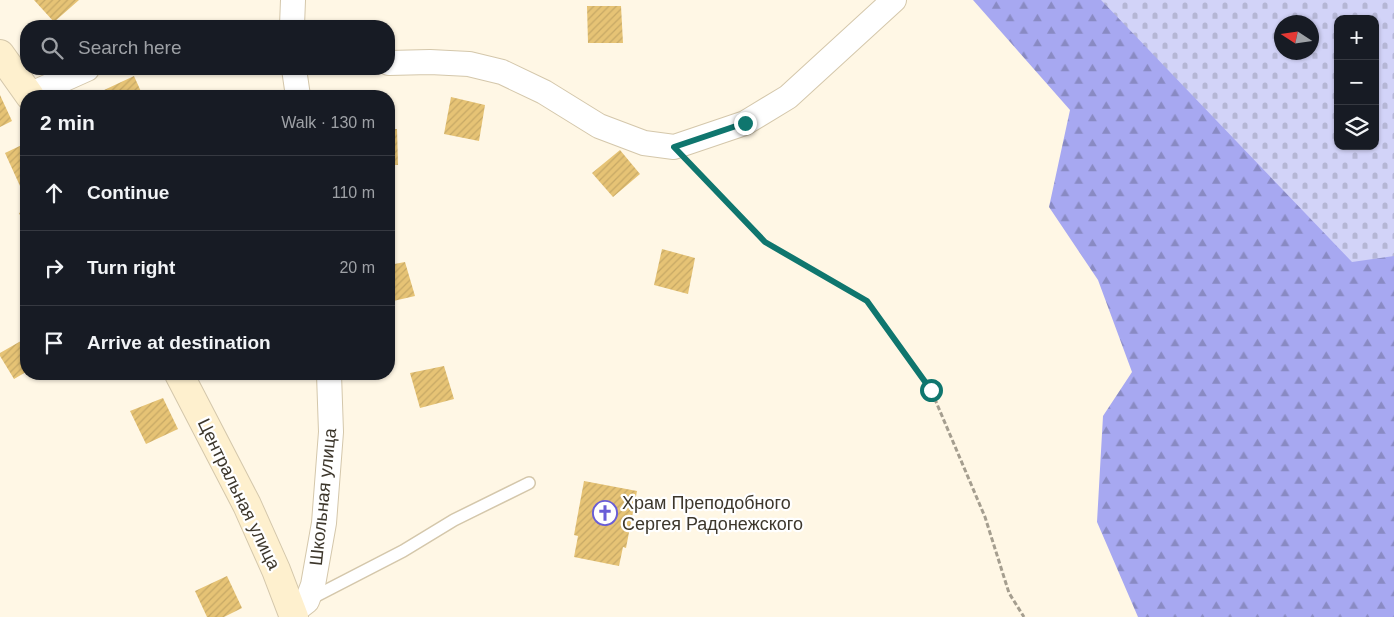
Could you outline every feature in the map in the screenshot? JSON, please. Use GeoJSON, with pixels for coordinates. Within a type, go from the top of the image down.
{"type":"FeatureCollection","features":[{"type":"Feature","properties":{"kind":"street"},"geometry":{"type":"LineString","coordinates":[[292,20],[293,0]]}},
{"type":"Feature","properties":{"kind":"street"},"geometry":{"type":"LineString","coordinates":[[395,63],[469,64],[502,72],[544,92],[599,126],[644,143],[674,147],[745,123],[788,97],[894,0]]}},
{"type":"Feature","properties":{"kind":"street"},"geometry":{"type":"LineString","coordinates":[[0,54],[25,90]]}},
{"type":"Feature","properties":{"kind":"street"},"geometry":{"type":"LineString","coordinates":[[42,90],[74,75]]}},
{"type":"Feature","properties":{"kind":"street"},"geometry":{"type":"LineString","coordinates":[[295,75],[297,90]]}},
{"type":"Feature","properties":{"kind":"street","name":"Центральная улица"},"geometry":{"type":"LineString","coordinates":[[181,380],[298,610]]}},
{"type":"Feature","properties":{"kind":"street","name":"Школьная улица"},"geometry":{"type":"LineString","coordinates":[[298,610],[315,577],[324,523],[331,432],[329,380]]}},
{"type":"Feature","properties":{"kind":"lane"},"geometry":{"type":"LineString","coordinates":[[298,610],[454,520],[529,483]]}},
{"type":"Feature","properties":{"kind":"path"},"geometry":{"type":"LineString","coordinates":[[674,147],[765,242],[867,301],[931,390],[985,517],[1010,593],[1024,617]]}},
{"type":"Feature","properties":{"kind":"green space"},"geometry":{"type":"Polygon","coordinates":[[[973,0],[1394,0],[1394,617],[1138,617],[1097,522],[1103,416],[1132,372],[1098,280],[1049,207],[1070,110],[973,0]]]}},
{"type":"Feature","properties":{"kind":"green space"},"geometry":{"type":"Polygon","coordinates":[[[1101,0],[1394,0],[1394,256],[1352,262],[1101,0]]]}},
{"type":"Feature","properties":{"kind":"building"},"geometry":{"type":"Polygon","coordinates":[[[34,0],[79,0],[56,20],[52,20],[34,0]]]}},
{"type":"Feature","properties":{"kind":"building"},"geometry":{"type":"Polygon","coordinates":[[[587,6],[621,6],[623,43],[588,43],[587,6]]]}},
{"type":"Feature","properties":{"kind":"building"},"geometry":{"type":"Polygon","coordinates":[[[134,76],[140,90],[104,90],[134,76]]]}},
{"type":"Feature","properties":{"kind":"building"},"geometry":{"type":"Polygon","coordinates":[[[0,95],[12,121],[0,127],[0,95]]]}},
{"type":"Feature","properties":{"kind":"building"},"geometry":{"type":"Polygon","coordinates":[[[451,97],[485,105],[479,141],[444,134],[451,97]]]}},
{"type":"Feature","properties":{"kind":"building"},"geometry":{"type":"Polygon","coordinates":[[[395,129],[397,129],[398,165],[395,165],[395,129]]]}},
{"type":"Feature","properties":{"kind":"building"},"geometry":{"type":"Polygon","coordinates":[[[20,146],[20,186],[5,153],[20,146]]]}},
{"type":"Feature","properties":{"kind":"building"},"geometry":{"type":"Polygon","coordinates":[[[620,150],[640,174],[613,197],[592,173],[620,150]]]}},
{"type":"Feature","properties":{"kind":"building"},"geometry":{"type":"Polygon","coordinates":[[[662,249],[695,258],[688,294],[654,285],[662,249]]]}},
{"type":"Feature","properties":{"kind":"building"},"geometry":{"type":"Polygon","coordinates":[[[405,262],[415,296],[395,301],[395,264],[405,262]]]}},
{"type":"Feature","properties":{"kind":"building"},"geometry":{"type":"Polygon","coordinates":[[[20,341],[20,376],[14,379],[0,353],[20,341]]]}},
{"type":"Feature","properties":{"kind":"building"},"geometry":{"type":"Polygon","coordinates":[[[444,366],[454,399],[420,408],[410,373],[444,366]]]}},
{"type":"Feature","properties":{"kind":"building"},"geometry":{"type":"Polygon","coordinates":[[[163,398],[178,429],[146,444],[130,411],[163,398]]]}},
{"type":"Feature","properties":{"kind":"building","name":"Храм Преподобного Сергея Радонежского"},"geometry":{"type":"Polygon","coordinates":[[[584,481],[637,491],[626,548],[623,547],[619,566],[574,557],[578,536],[574,535],[584,481]]]}},
{"type":"Feature","properties":{"kind":"building"},"geometry":{"type":"Polygon","coordinates":[[[227,576],[242,608],[224,617],[207,617],[195,591],[227,576]]]}},
{"type":"Feature","properties":{"kind":"place","name":"Храм Преподобного Сергея Радонежского"},"geometry":{"type":"Point","coordinates":[605,513]}},
{"type":"Feature","properties":{"kind":"route"},"geometry":{"type":"LineString","coordinates":[[745,123],[674,147],[765,242],[867,301],[931,390]]}}]}
